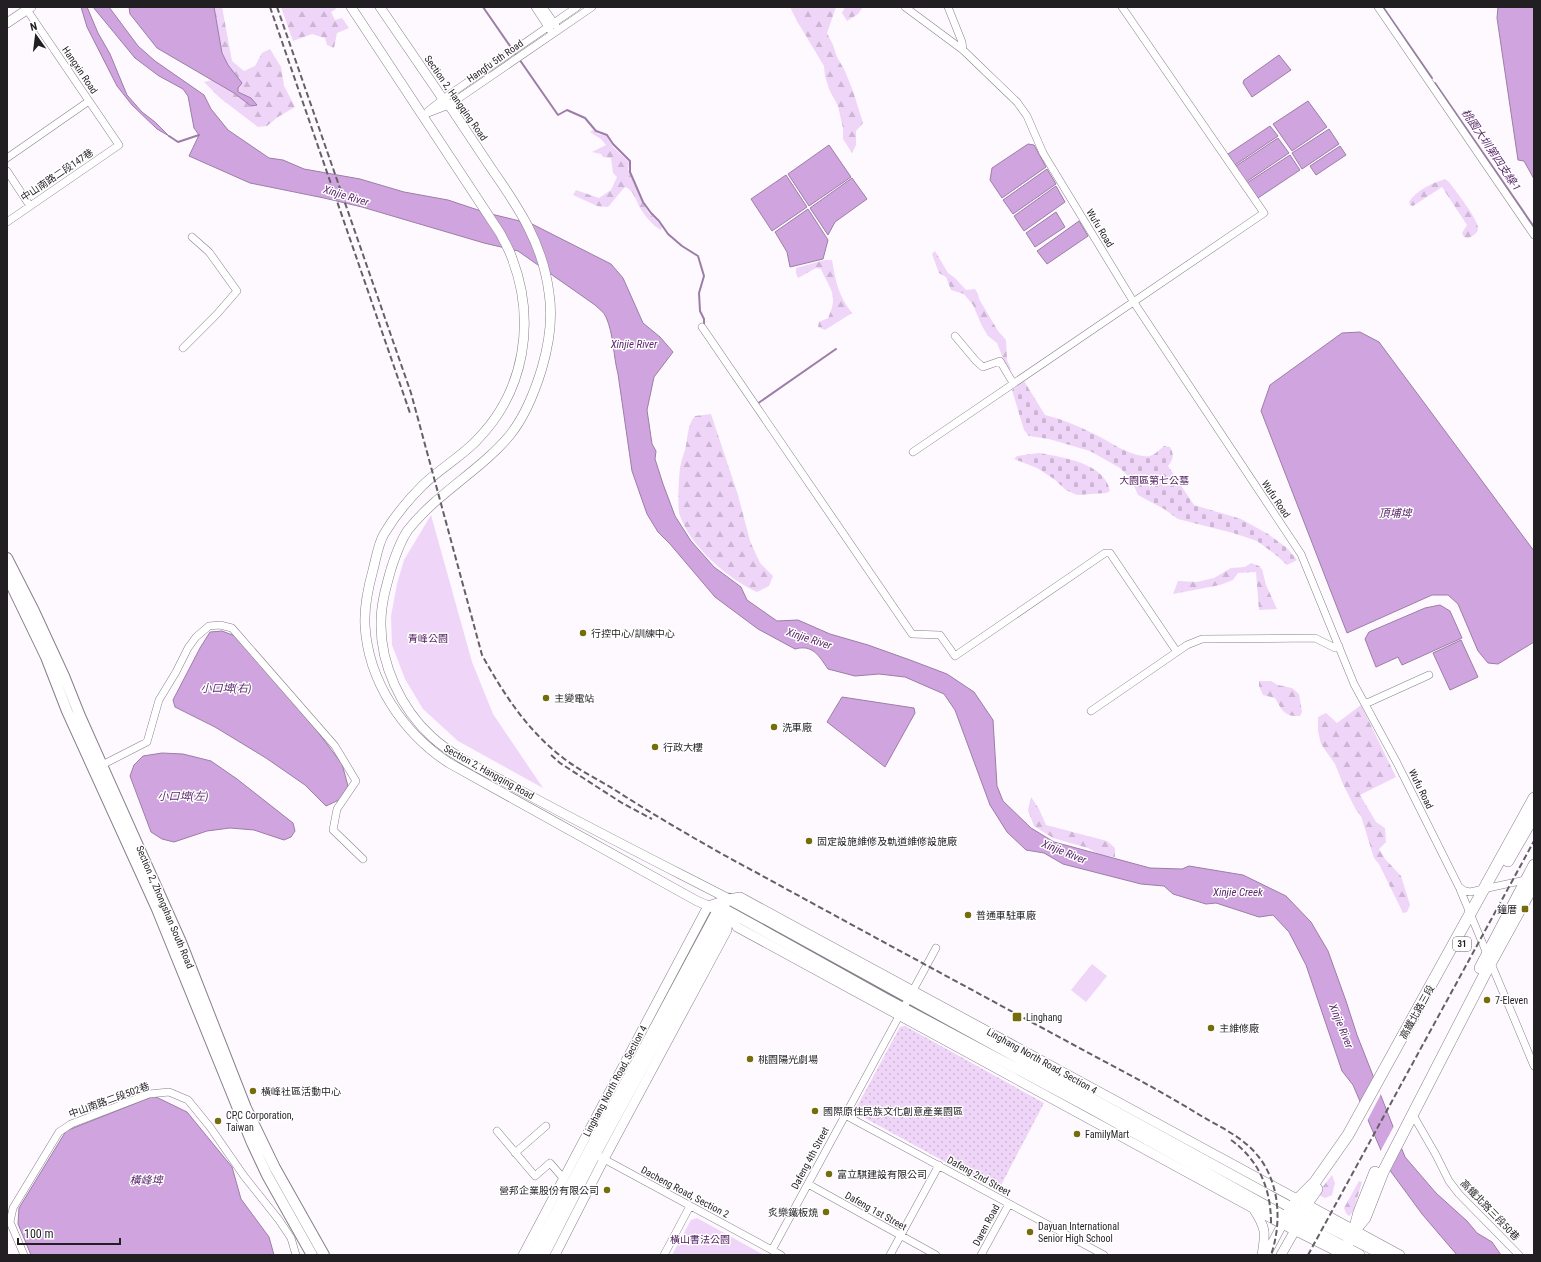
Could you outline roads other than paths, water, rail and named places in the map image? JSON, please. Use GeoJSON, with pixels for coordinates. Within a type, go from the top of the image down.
{"type":"FeatureCollection","features":[{"type":"Feature","properties":{"kind":"main road","name":"Section 2, Zhongshan South Road"},"geometry":{"type":"LineString","coordinates":[[7,558],[57,661],[246,1108],[275,1168],[324,1255]]}},
{"type":"Feature","properties":{"kind":"main road","name":"Section 2, Zhongshan South Road"},"geometry":{"type":"LineString","coordinates":[[7,576],[46,657],[67,711],[172,934],[252,1142],[267,1175],[312,1255]]}},
{"type":"Feature","properties":{"kind":"main road","name":"高鐵北路三段"},"geometry":{"type":"LineString","coordinates":[[1295,1215],[1315,1182],[1363,1116],[1388,1068],[1472,920],[1534,798]]}},
{"type":"Feature","properties":{"kind":"main road","name":"高鐵北路三段"},"geometry":{"type":"LineString","coordinates":[[1489,888],[1534,816]]}},
{"type":"Feature","properties":{"kind":"main road"},"geometry":{"type":"LineString","coordinates":[[1343,1253],[1353,1234],[1359,1212],[1409,1117],[1429,1072],[1531,880],[1534,865]]}},
{"type":"Feature","properties":{"kind":"main road","name":"Linghang North Road, Section 4"},"geometry":{"type":"LineString","coordinates":[[544,1255],[592,1153],[713,908],[729,899],[910,994],[1295,1215],[1343,1253],[1360,1255]]}},
{"type":"Feature","properties":{"kind":"main road","name":"Linghang North Road, Section 4"},"geometry":{"type":"LineString","coordinates":[[533,1255],[728,911],[901,1012],[1295,1215],[1353,1234],[1385,1255]]}},
{"type":"Feature","properties":{"kind":"street"},"geometry":{"type":"LineString","coordinates":[[351,7],[423,116]]}},
{"type":"Feature","properties":{"kind":"street","name":"Section 2, Hangqing Road"},"geometry":{"type":"LineString","coordinates":[[380,7],[514,201],[534,237],[544,266],[550,294],[548,348],[532,398],[521,420],[509,436],[489,456],[429,506],[406,533],[393,561],[384,590],[381,623],[384,654],[395,685],[410,713],[430,736],[443,746],[541,802],[729,899]]}},
{"type":"Feature","properties":{"kind":"street"},"geometry":{"type":"LineString","coordinates":[[535,7],[556,32]]}},
{"type":"Feature","properties":{"kind":"street"},"geometry":{"type":"LineString","coordinates":[[543,7],[551,25]]}},
{"type":"Feature","properties":{"kind":"street","name":"Hangfu 5th Road"},"geometry":{"type":"LineString","coordinates":[[446,102],[513,51],[577,7]]}},
{"type":"Feature","properties":{"kind":"street","name":"Hangfu 5th Road"},"geometry":{"type":"LineString","coordinates":[[423,116],[556,32],[592,7]]}},
{"type":"Feature","properties":{"kind":"street","name":"Wufu Road"},"geometry":{"type":"LineString","coordinates":[[905,7],[963,50],[1017,102],[1027,116],[1043,153],[1133,301],[1301,554],[1354,684],[1397,763],[1458,887],[1534,1066]]}},
{"type":"Feature","properties":{"kind":"street"},"geometry":{"type":"LineString","coordinates":[[948,7],[962,42],[963,50]]}},
{"type":"Feature","properties":{"kind":"street"},"geometry":{"type":"LineString","coordinates":[[913,452],[1264,213],[1122,7]]}},
{"type":"Feature","properties":{"kind":"street"},"geometry":{"type":"LineString","coordinates":[[1378,7],[1534,235]]}},
{"type":"Feature","properties":{"kind":"street"},"geometry":{"type":"LineString","coordinates":[[7,23],[28,8]]}},
{"type":"Feature","properties":{"kind":"street","name":"Hangxin Road"},"geometry":{"type":"LineString","coordinates":[[28,8],[119,145]]}},
{"type":"Feature","properties":{"kind":"street"},"geometry":{"type":"LineString","coordinates":[[7,158],[89,101]]}},
{"type":"Feature","properties":{"kind":"street","name":"Section 2, Hangqing Road"},"geometry":{"type":"LineString","coordinates":[[423,116],[500,233],[512,258],[522,296],[525,333],[517,376],[495,419],[478,440],[423,485],[404,506],[383,536],[369,585],[365,625],[368,646],[379,684],[400,719],[425,746],[449,764],[713,908]]}},
{"type":"Feature","properties":{"kind":"street","name":"中山南路二段147巷"},"geometry":{"type":"LineString","coordinates":[[7,222],[119,145]]}},
{"type":"Feature","properties":{"kind":"street"},"geometry":{"type":"LineString","coordinates":[[7,171],[30,206]]}},
{"type":"Feature","properties":{"kind":"street"},"geometry":{"type":"LineString","coordinates":[[183,348],[217,314],[237,291],[209,252],[192,236]]}},
{"type":"Feature","properties":{"kind":"street"},"geometry":{"type":"LineString","coordinates":[[702,326],[912,634],[940,635],[955,656],[1098,557],[1105,553],[1110,553],[1177,652]]}},
{"type":"Feature","properties":{"kind":"street"},"geometry":{"type":"LineString","coordinates":[[955,336],[976,362],[983,367],[1000,361],[1013,383]]}},
{"type":"Feature","properties":{"kind":"street"},"geometry":{"type":"LineString","coordinates":[[102,765],[147,742],[159,700],[176,672],[188,648],[196,638],[209,626],[220,625],[232,628],[335,746],[356,781],[337,809],[333,830],[363,859]]}},
{"type":"Feature","properties":{"kind":"street"},"geometry":{"type":"LineString","coordinates":[[1091,711],[1187,645],[1202,639],[1315,638],[1335,648],[1339,646]]}},
{"type":"Feature","properties":{"kind":"street"},"geometry":{"type":"LineString","coordinates":[[1365,704],[1430,675]]}},
{"type":"Feature","properties":{"kind":"street"},"geometry":{"type":"LineString","coordinates":[[1458,887],[1470,892],[1531,880]]}},
{"type":"Feature","properties":{"kind":"street","name":"Linghang North Road, Section 4"},"geometry":{"type":"LineString","coordinates":[[555,1255],[592,1153],[727,930],[729,899]]}},
{"type":"Feature","properties":{"kind":"street","name":"Linghang North Road, Section 4"},"geometry":{"type":"LineString","coordinates":[[713,908],[728,911]]}},
{"type":"Feature","properties":{"kind":"street"},"geometry":{"type":"LineString","coordinates":[[727,930],[737,927],[728,911]]}},
{"type":"Feature","properties":{"kind":"street","name":"Linghang North Road, Section 4"},"geometry":{"type":"LineString","coordinates":[[737,927],[901,1012],[1252,1207],[1295,1215]]}},
{"type":"Feature","properties":{"kind":"street","name":"Dafeng 4th Street"},"geometry":{"type":"LineString","coordinates":[[772,1250],[936,948]]}},
{"type":"Feature","properties":{"kind":"street","name":"中山南路二段502巷"},"geometry":{"type":"LineString","coordinates":[[24,1255],[10,1222],[13,1208],[58,1132],[71,1124],[149,1094],[169,1092],[188,1100],[210,1127],[244,1176],[279,1220],[291,1238],[296,1255]]}},
{"type":"Feature","properties":{"kind":"street","name":"Dafeng 2nd Street"},"geometry":{"type":"LineString","coordinates":[[845,1115],[1104,1255]]}},
{"type":"Feature","properties":{"kind":"street","name":"高鐵北路三段50巷"},"geometry":{"type":"LineString","coordinates":[[1409,1117],[1436,1154],[1449,1181],[1459,1194],[1519,1255]]}},
{"type":"Feature","properties":{"kind":"street"},"geometry":{"type":"LineString","coordinates":[[515,1153],[546,1126]]}},
{"type":"Feature","properties":{"kind":"street"},"geometry":{"type":"LineString","coordinates":[[497,1131],[535,1176],[550,1163],[564,1179]]}},
{"type":"Feature","properties":{"kind":"street","name":"Linghang North Road, Section 4"},"geometry":{"type":"LineString","coordinates":[[523,1255],[564,1179],[592,1153]]}},
{"type":"Feature","properties":{"kind":"street","name":"Dacheng Road, Section 2"},"geometry":{"type":"LineString","coordinates":[[592,1153],[780,1255]]}},
{"type":"Feature","properties":{"kind":"street"},"geometry":{"type":"LineString","coordinates":[[890,1255],[939,1166]]}},
{"type":"Feature","properties":{"kind":"street","name":"Dafeng 1st Street"},"geometry":{"type":"LineString","coordinates":[[808,1184],[936,1255]]}},
{"type":"Feature","properties":{"kind":"street","name":"Daren Road"},"geometry":{"type":"LineString","coordinates":[[981,1255],[1009,1204]]}},
{"type":"Feature","properties":{"kind":"street"},"geometry":{"type":"LineString","coordinates":[[664,1255],[690,1206]]}},
{"type":"Feature","properties":{"kind":"street"},"geometry":{"type":"LineString","coordinates":[[1252,1207],[1261,1220],[1266,1234],[1262,1255]]}},
{"type":"Feature","properties":{"kind":"street"},"geometry":{"type":"LineString","coordinates":[[1266,1255],[1295,1215]]}},
{"type":"Feature","properties":{"kind":"street"},"geometry":{"type":"LineString","coordinates":[[1281,1255],[1295,1215]]}},
{"type":"Feature","properties":{"kind":"street"},"geometry":{"type":"LineString","coordinates":[[1353,1234],[1400,1255]]}},
{"type":"Feature","properties":{"kind":"water"},"geometry":{"type":"Polygon","coordinates":[[[81,7],[87,7],[98,33],[110,54],[127,95],[142,112],[169,136],[157,129],[132,105],[117,86],[87,27],[81,7]]]}},
{"type":"Feature","properties":{"kind":"water","name":"Xinjie Creek"},"geometry":{"type":"Polygon","coordinates":[[[93,7],[109,7],[138,46],[155,61],[204,95],[211,109],[228,130],[269,158],[283,160],[304,169],[360,179],[404,192],[448,200],[487,213],[532,224],[611,264],[623,278],[643,323],[660,337],[673,352],[654,377],[647,410],[652,444],[656,451],[655,459],[675,516],[691,541],[714,567],[741,587],[747,600],[777,621],[798,620],[830,634],[868,645],[910,660],[947,674],[974,692],[993,720],[997,786],[1003,801],[1031,828],[1054,842],[1150,868],[1182,869],[1189,866],[1243,875],[1286,896],[1311,922],[1328,951],[1357,1035],[1405,1157],[1436,1193],[1467,1221],[1477,1233],[1492,1242],[1501,1255],[1457,1255],[1422,1214],[1389,1169],[1353,1085],[1342,1071],[1306,965],[1289,932],[1273,915],[1259,917],[1216,903],[1206,904],[1173,894],[1164,886],[1141,884],[1063,864],[1044,853],[1026,850],[1007,832],[990,805],[955,710],[944,694],[905,677],[879,674],[855,676],[828,669],[815,652],[806,648],[795,649],[758,629],[715,597],[658,532],[647,514],[632,471],[611,331],[603,312],[518,251],[484,243],[362,207],[250,183],[189,156],[199,135],[194,128],[188,96],[183,89],[159,76],[135,58],[93,7]]]}},
{"type":"Feature","properties":{"kind":"water"},"geometry":{"type":"Polygon","coordinates":[[[129,7],[214,7],[222,53],[228,65],[242,83],[238,88],[238,92],[251,98],[257,105],[251,106],[234,93],[157,48],[130,14],[129,7]]]}},
{"type":"Feature","properties":{"kind":"water"},"geometry":{"type":"Polygon","coordinates":[[[1498,7],[1534,7],[1534,179],[1524,161],[1518,160],[1497,18],[1498,7]]]}},
{"type":"Feature","properties":{"kind":"water"},"geometry":{"type":"Polygon","coordinates":[[[1279,55],[1291,70],[1252,97],[1243,83],[1244,80],[1279,55]]]}},
{"type":"Feature","properties":{"kind":"water"},"geometry":{"type":"Polygon","coordinates":[[[1308,101],[1327,127],[1292,151],[1273,124],[1308,101]]]}},
{"type":"Feature","properties":{"kind":"water"},"geometry":{"type":"Polygon","coordinates":[[[1270,126],[1278,136],[1235,165],[1228,154],[1270,126]]]}},
{"type":"Feature","properties":{"kind":"water"},"geometry":{"type":"Polygon","coordinates":[[[1329,129],[1339,144],[1302,169],[1292,153],[1329,129]]]}},
{"type":"Feature","properties":{"kind":"water"},"geometry":{"type":"Polygon","coordinates":[[[1278,138],[1289,153],[1246,182],[1236,166],[1278,138]]]}},
{"type":"Feature","properties":{"kind":"water"},"geometry":{"type":"Polygon","coordinates":[[[1028,144],[1034,145],[1046,167],[1002,198],[990,180],[992,168],[1028,144]]]}},
{"type":"Feature","properties":{"kind":"water"},"geometry":{"type":"Polygon","coordinates":[[[829,145],[851,177],[809,206],[788,174],[829,145]]]}},
{"type":"Feature","properties":{"kind":"water"},"geometry":{"type":"Polygon","coordinates":[[[1340,146],[1346,155],[1316,175],[1310,166],[1340,146]]]}},
{"type":"Feature","properties":{"kind":"water"},"geometry":{"type":"Polygon","coordinates":[[[1290,155],[1300,170],[1258,198],[1247,183],[1290,155]]]}},
{"type":"Feature","properties":{"kind":"water"},"geometry":{"type":"Polygon","coordinates":[[[1047,169],[1056,184],[1013,214],[1003,200],[1047,169]]]}},
{"type":"Feature","properties":{"kind":"water"},"geometry":{"type":"Polygon","coordinates":[[[786,175],[807,207],[772,231],[751,199],[786,175]]]}},
{"type":"Feature","properties":{"kind":"water"},"geometry":{"type":"Polygon","coordinates":[[[852,178],[867,199],[835,222],[828,235],[810,208],[852,178]]]}},
{"type":"Feature","properties":{"kind":"water"},"geometry":{"type":"Polygon","coordinates":[[[1056,186],[1065,202],[1024,231],[1014,216],[1056,186]]]}},
{"type":"Feature","properties":{"kind":"water"},"geometry":{"type":"Polygon","coordinates":[[[808,209],[828,240],[823,259],[790,267],[787,252],[775,232],[808,209]]]}},
{"type":"Feature","properties":{"kind":"water"},"geometry":{"type":"Polygon","coordinates":[[[1056,212],[1065,227],[1035,247],[1026,233],[1056,212]]]}},
{"type":"Feature","properties":{"kind":"water"},"geometry":{"type":"Polygon","coordinates":[[[1079,221],[1088,236],[1047,264],[1037,251],[1079,221]]]}},
{"type":"Feature","properties":{"kind":"water","name":"頂埔埤"},"geometry":{"type":"Polygon","coordinates":[[[1360,332],[1379,342],[1534,551],[1534,642],[1498,664],[1488,663],[1478,651],[1458,604],[1448,595],[1432,595],[1347,633],[1261,411],[1270,385],[1342,333],[1360,332]]]}},
{"type":"Feature","properties":{"kind":"water"},"geometry":{"type":"Polygon","coordinates":[[[1440,605],[1450,611],[1462,638],[1402,665],[1398,657],[1376,667],[1365,639],[1369,632],[1425,608],[1440,605]]]}},
{"type":"Feature","properties":{"kind":"water","name":"小口埤(右)"},"geometry":{"type":"Polygon","coordinates":[[[222,631],[235,636],[308,719],[342,764],[348,786],[339,800],[326,806],[305,785],[266,758],[215,727],[175,707],[173,700],[200,648],[210,632],[222,631]]]}},
{"type":"Feature","properties":{"kind":"water"},"geometry":{"type":"Polygon","coordinates":[[[1461,640],[1478,677],[1450,690],[1433,653],[1461,640]]]}},
{"type":"Feature","properties":{"kind":"water"},"geometry":{"type":"Polygon","coordinates":[[[842,697],[914,708],[915,713],[885,767],[827,722],[842,697]]]}},
{"type":"Feature","properties":{"kind":"water","name":"小口埤(左)"},"geometry":{"type":"Polygon","coordinates":[[[162,753],[183,754],[211,761],[237,779],[293,823],[295,831],[291,837],[284,840],[254,830],[230,828],[207,831],[174,842],[162,839],[151,832],[130,776],[134,765],[143,756],[162,753]]]}},
{"type":"Feature","properties":{"kind":"water","name":"橫峰埤"},"geometry":{"type":"Polygon","coordinates":[[[154,1096],[187,1112],[232,1167],[241,1199],[269,1237],[274,1255],[31,1255],[18,1224],[19,1208],[66,1131],[154,1096]]]}},
{"type":"Feature","properties":{"kind":"waterway"},"geometry":{"type":"LineString","coordinates":[[483,7],[558,115],[567,110],[585,118],[596,131],[607,135],[613,144],[630,161],[630,172],[643,202],[651,213],[668,234],[682,246],[698,256],[704,276],[699,293],[700,311],[704,319],[704,326]]}},
{"type":"Feature","properties":{"kind":"waterway","name":"桃園大圳第四支線-1"},"geometry":{"type":"LineString","coordinates":[[1383,7],[1432,78]]}},
{"type":"Feature","properties":{"kind":"waterway","name":"桃園大圳第四支線-1"},"geometry":{"type":"LineString","coordinates":[[1435,83],[1534,227]]}},
{"type":"Feature","properties":{"kind":"waterway"},"geometry":{"type":"LineString","coordinates":[[169,136],[178,142],[199,135]]}},
{"type":"Feature","properties":{"kind":"waterway"},"geometry":{"type":"LineString","coordinates":[[757,404],[836,349]]}},
{"type":"Feature","properties":{"kind":"railway"},"geometry":{"type":"LineString","coordinates":[[270,7],[410,413]]}},
{"type":"Feature","properties":{"kind":"railway"},"geometry":{"type":"LineString","coordinates":[[277,7],[411,393],[482,655],[507,697],[527,723],[549,746],[568,762],[686,834],[1138,1079],[1225,1129],[1246,1144],[1258,1156],[1265,1167],[1271,1178],[1275,1191],[1278,1217],[1275,1243],[1271,1255]]}},
{"type":"Feature","properties":{"kind":"railway"},"geometry":{"type":"LineString","coordinates":[[551,755],[560,763],[622,803],[652,819]]}},
{"type":"Feature","properties":{"kind":"railway"},"geometry":{"type":"LineString","coordinates":[[1308,1255],[1534,841]]}},
{"type":"Feature","properties":{"kind":"railway"},"geometry":{"type":"LineString","coordinates":[[1231,1140],[1249,1157],[1262,1176],[1269,1198],[1271,1223]]}},
{"type":"Feature","properties":{"kind":"place","name":"行控中心/訓練中心"},"geometry":{"type":"Point","coordinates":[583,633]}},
{"type":"Feature","properties":{"kind":"place","name":"主變電站"},"geometry":{"type":"Point","coordinates":[546,698]}},
{"type":"Feature","properties":{"kind":"place","name":"洗車廠"},"geometry":{"type":"Point","coordinates":[774,727]}},
{"type":"Feature","properties":{"kind":"place","name":"行政大樓"},"geometry":{"type":"Point","coordinates":[655,747]}},
{"type":"Feature","properties":{"kind":"place","name":"固定設施維修及軌道維修設施廠"},"geometry":{"type":"Point","coordinates":[809,841]}},
{"type":"Feature","properties":{"kind":"place","name":"鐘厝"},"geometry":{"type":"Point","coordinates":[1525,909]}},
{"type":"Feature","properties":{"kind":"place","name":"普通車駐車廠"},"geometry":{"type":"Point","coordinates":[968,915]}},
{"type":"Feature","properties":{"kind":"place","name":"7-Eleven"},"geometry":{"type":"Point","coordinates":[1487,1000]}},
{"type":"Feature","properties":{"kind":"place","name":"Linghang"},"geometry":{"type":"Point","coordinates":[1017,1017]}},
{"type":"Feature","properties":{"kind":"place","name":"主維修廠"},"geometry":{"type":"Point","coordinates":[1211,1028]}},
{"type":"Feature","properties":{"kind":"place","name":"桃園陽光劇場"},"geometry":{"type":"Point","coordinates":[750,1059]}},
{"type":"Feature","properties":{"kind":"place","name":"橫峰社區活動中心"},"geometry":{"type":"Point","coordinates":[253,1091]}},
{"type":"Feature","properties":{"kind":"place","name":"國際原住民族文化創意產業園區"},"geometry":{"type":"Point","coordinates":[815,1111]}},
{"type":"Feature","properties":{"kind":"place","name":"CPC Corporation, Taiwan"},"geometry":{"type":"Point","coordinates":[218,1121]}},
{"type":"Feature","properties":{"kind":"place","name":"FamilyMart"},"geometry":{"type":"Point","coordinates":[1077,1134]}},
{"type":"Feature","properties":{"kind":"place","name":"富立騏建設有限公司"},"geometry":{"type":"Point","coordinates":[829,1174]}},
{"type":"Feature","properties":{"kind":"place","name":"營邦企業股份有限公司"},"geometry":{"type":"Point","coordinates":[607,1190]}},
{"type":"Feature","properties":{"kind":"place","name":"炙樂鐵板燒"},"geometry":{"type":"Point","coordinates":[826,1212]}},
{"type":"Feature","properties":{"kind":"place","name":"Dayuan International Senior High School"},"geometry":{"type":"Point","coordinates":[1030,1232]}},
{"type":"Feature","properties":{"kind":"water label","name":"Xinjie River"},"geometry":{"type":"Point","coordinates":[346,196]}},
{"type":"Feature","properties":{"kind":"water label","name":"Xinjie River"},"geometry":{"type":"Point","coordinates":[634,344]}},
{"type":"Feature","properties":{"kind":"water label","name":"Xinjie River"},"geometry":{"type":"Point","coordinates":[809,639]}},
{"type":"Feature","properties":{"kind":"water label","name":"Xinjie River"},"geometry":{"type":"Point","coordinates":[1064,852]}},
{"type":"Feature","properties":{"kind":"water label","name":"Xinjie River"},"geometry":{"type":"Point","coordinates":[1341,1026]}},
{"type":"Feature","properties":{"kind":"park label","name":"大園區第七公墓"},"geometry":{"type":"Point","coordinates":[1154,480]}},
{"type":"Feature","properties":{"kind":"park label","name":"青峰公園"},"geometry":{"type":"Point","coordinates":[428,638]}},
{"type":"Feature","properties":{"kind":"park label","name":"橫山書法公園"},"geometry":{"type":"Point","coordinates":[700,1239]}}]}
